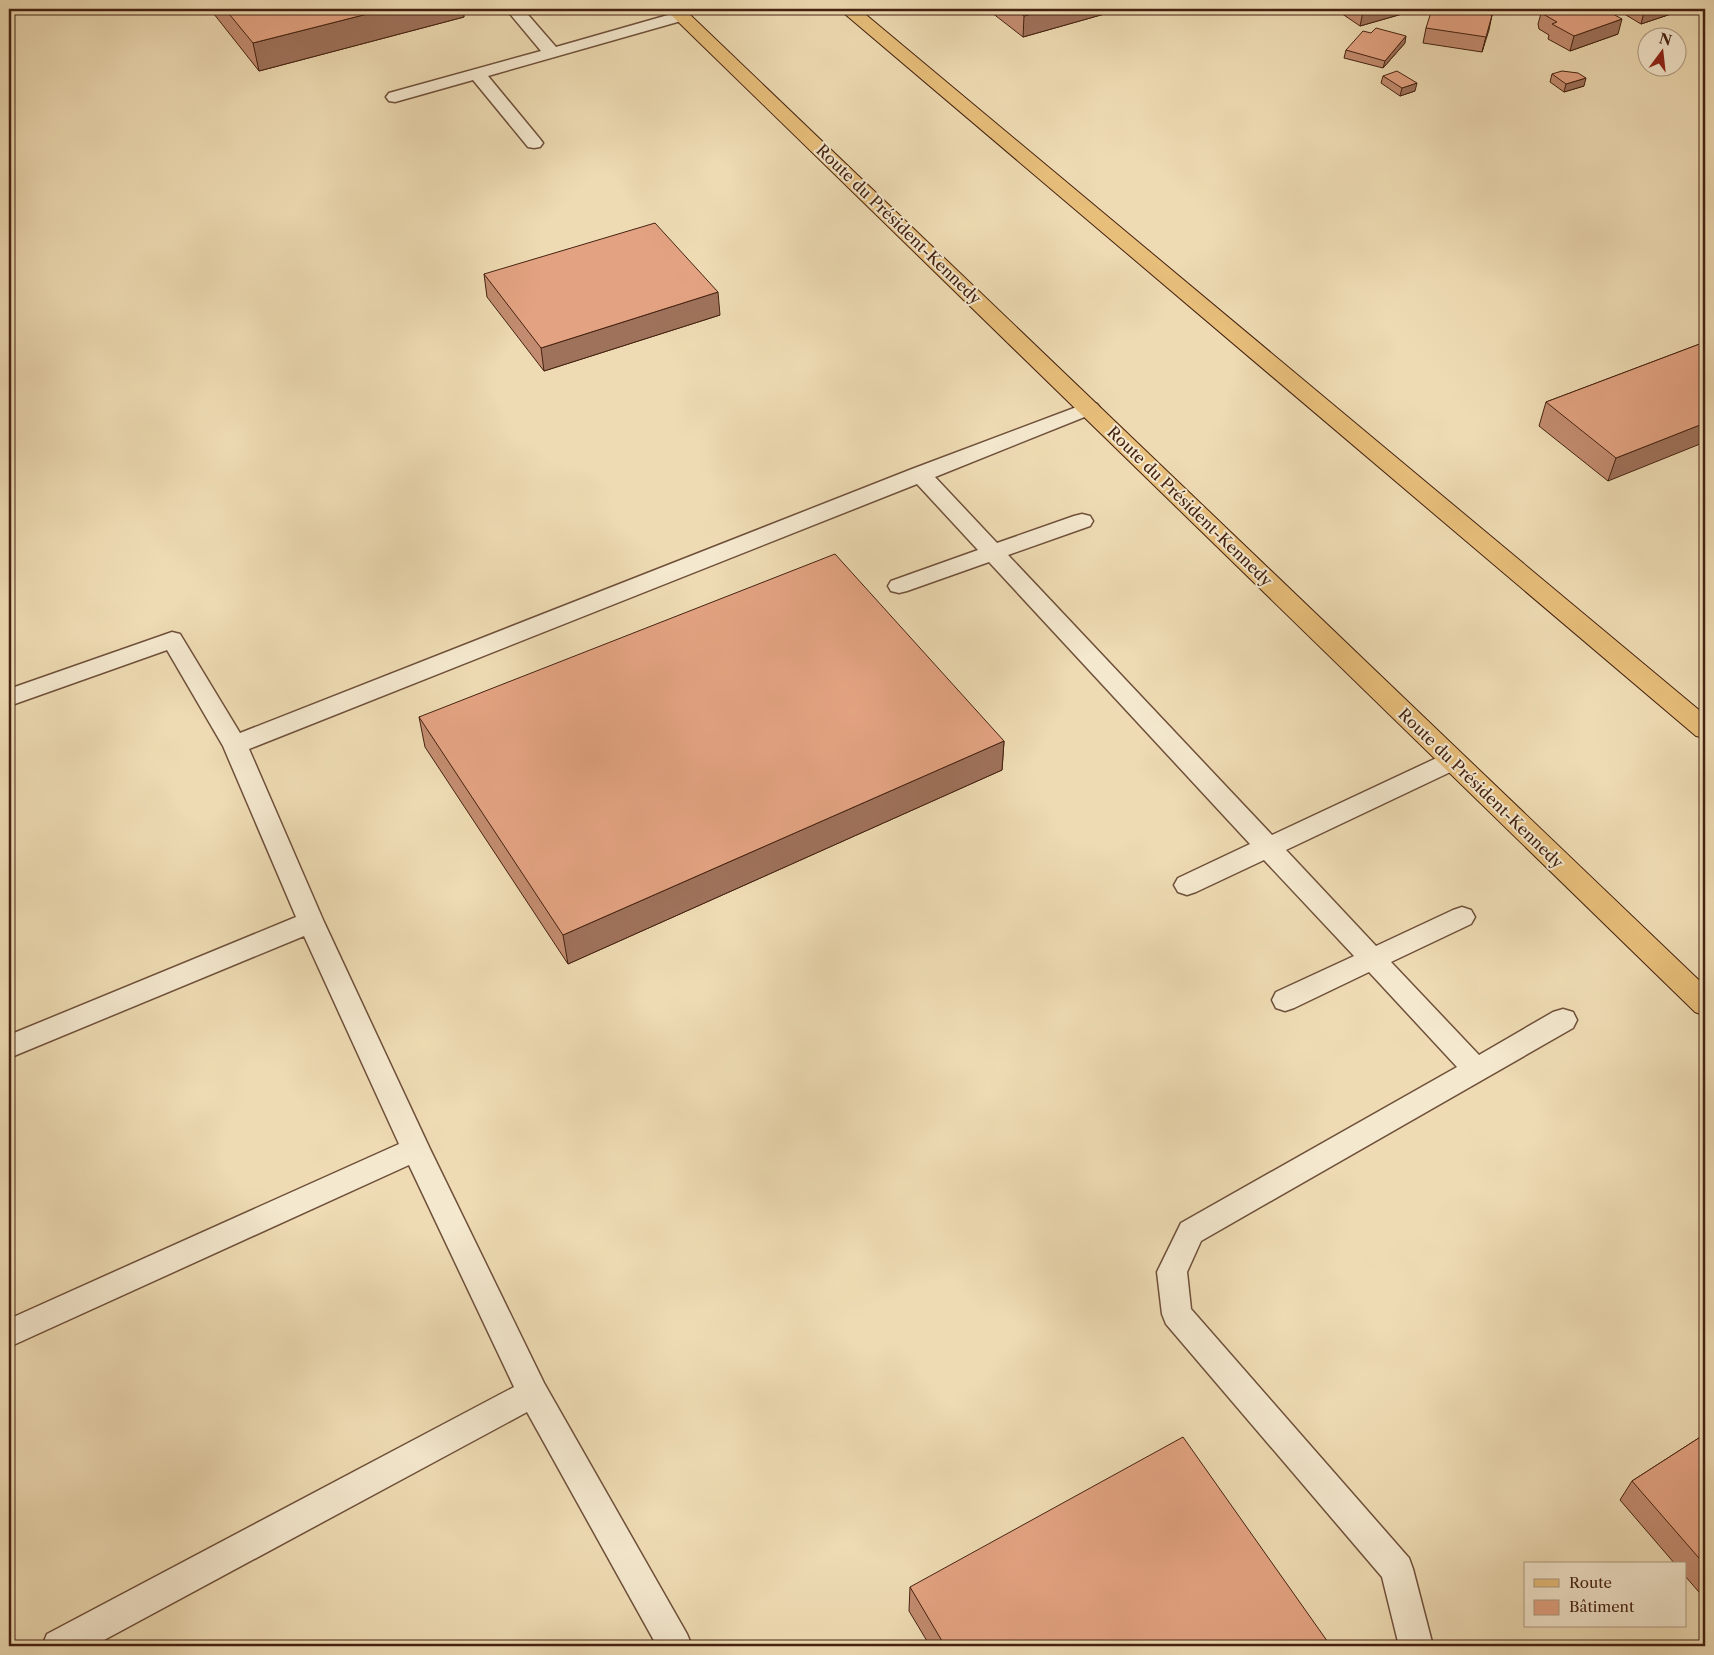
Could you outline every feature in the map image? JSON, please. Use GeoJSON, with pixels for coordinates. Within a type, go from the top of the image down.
{"type":"FeatureCollection","features":[{"type":"Feature","properties":{"kind":"main road"},"geometry":{"type":"LineString","coordinates":[[848,9],[1705,729]]}},
{"type":"Feature","properties":{"kind":"main road","name":"Route du Président-Kennedy"},"geometry":{"type":"LineString","coordinates":[[678,13],[1090,408],[1452,761],[1705,1004]]}},
{"type":"Feature","properties":{"kind":"lane"},"geometry":{"type":"LineString","coordinates":[[514,9],[552,53]]}},
{"type":"Feature","properties":{"kind":"lane"},"geometry":{"type":"LineString","coordinates":[[395,97],[552,53],[678,13]]}},
{"type":"Feature","properties":{"kind":"lane"},"geometry":{"type":"LineString","coordinates":[[477,74],[534,143]]}},
{"type":"Feature","properties":{"kind":"lane"},"geometry":{"type":"LineString","coordinates":[[235,745],[1090,408]]}},
{"type":"Feature","properties":{"kind":"lane"},"geometry":{"type":"LineString","coordinates":[[920,474],[1476,1070]]}},
{"type":"Feature","properties":{"kind":"lane"},"geometry":{"type":"LineString","coordinates":[[899,586],[1082,521]]}},
{"type":"Feature","properties":{"kind":"lane"},"geometry":{"type":"LineString","coordinates":[[9,698],[172,640],[235,745],[310,922],[533,1393],[674,1646]]}},
{"type":"Feature","properties":{"kind":"lane"},"geometry":{"type":"LineString","coordinates":[[1187,884],[1452,761]]}},
{"type":"Feature","properties":{"kind":"lane"},"geometry":{"type":"LineString","coordinates":[[1285,1000],[1462,917]]}},
{"type":"Feature","properties":{"kind":"lane"},"geometry":{"type":"LineString","coordinates":[[9,1047],[310,922]]}},
{"type":"Feature","properties":{"kind":"lane"},"geometry":{"type":"LineString","coordinates":[[1416,1646],[1397,1569],[1177,1314],[1172,1272],[1191,1232],[1563,1020]]}},
{"type":"Feature","properties":{"kind":"lane"},"geometry":{"type":"LineString","coordinates":[[9,1333],[416,1149]]}},
{"type":"Feature","properties":{"kind":"lane"},"geometry":{"type":"LineString","coordinates":[[59,1646],[533,1393]]}},
{"type":"Feature","properties":{"kind":"building"},"geometry":{"type":"Polygon","coordinates":[[[225,9],[387,9],[253,43],[225,9]]]}},
{"type":"Feature","properties":{"kind":"building"},"geometry":{"type":"Polygon","coordinates":[[[1015,9],[1049,9],[1024,16],[1015,9]]]}},
{"type":"Feature","properties":{"kind":"building"},"geometry":{"type":"Polygon","coordinates":[[[1359,9],[1373,9],[1363,12],[1359,9]]]}},
{"type":"Feature","properties":{"kind":"building"},"geometry":{"type":"Polygon","coordinates":[[[1432,9],[1475,9],[1474,12],[1492,15],[1486,37],[1426,28],[1432,9]]]}},
{"type":"Feature","properties":{"kind":"building"},"geometry":{"type":"Polygon","coordinates":[[[1604,9],[1622,19],[1574,36],[1552,24],[1557,22],[1543,14],[1542,10],[1604,9]]]}},
{"type":"Feature","properties":{"kind":"building"},"geometry":{"type":"Polygon","coordinates":[[[1376,28],[1406,36],[1385,61],[1346,50],[1363,31],[1371,33],[1376,28]]]}},
{"type":"Feature","properties":{"kind":"building"},"geometry":{"type":"Polygon","coordinates":[[[1397,71],[1417,83],[1402,88],[1383,76],[1397,71]]]}},
{"type":"Feature","properties":{"kind":"building"},"geometry":{"type":"Polygon","coordinates":[[[1562,71],[1578,73],[1586,78],[1566,84],[1552,74],[1562,71]]]}},
{"type":"Feature","properties":{"kind":"building"},"geometry":{"type":"Polygon","coordinates":[[[655,223],[718,292],[541,348],[484,274],[655,223]]]}},
{"type":"Feature","properties":{"kind":"building"},"geometry":{"type":"Polygon","coordinates":[[[1705,342],[1705,423],[1616,458],[1546,402],[1705,342]]]}},
{"type":"Feature","properties":{"kind":"building"},"geometry":{"type":"Polygon","coordinates":[[[835,554],[1004,741],[563,935],[419,717],[835,554]]]}},
{"type":"Feature","properties":{"kind":"building"},"geometry":{"type":"Polygon","coordinates":[[[1705,1434],[1705,1565],[1632,1481],[1705,1434]]]}},
{"type":"Feature","properties":{"kind":"building"},"geometry":{"type":"Polygon","coordinates":[[[1183,1437],[1329,1646],[945,1646],[910,1587],[1183,1437]]]}}]}
